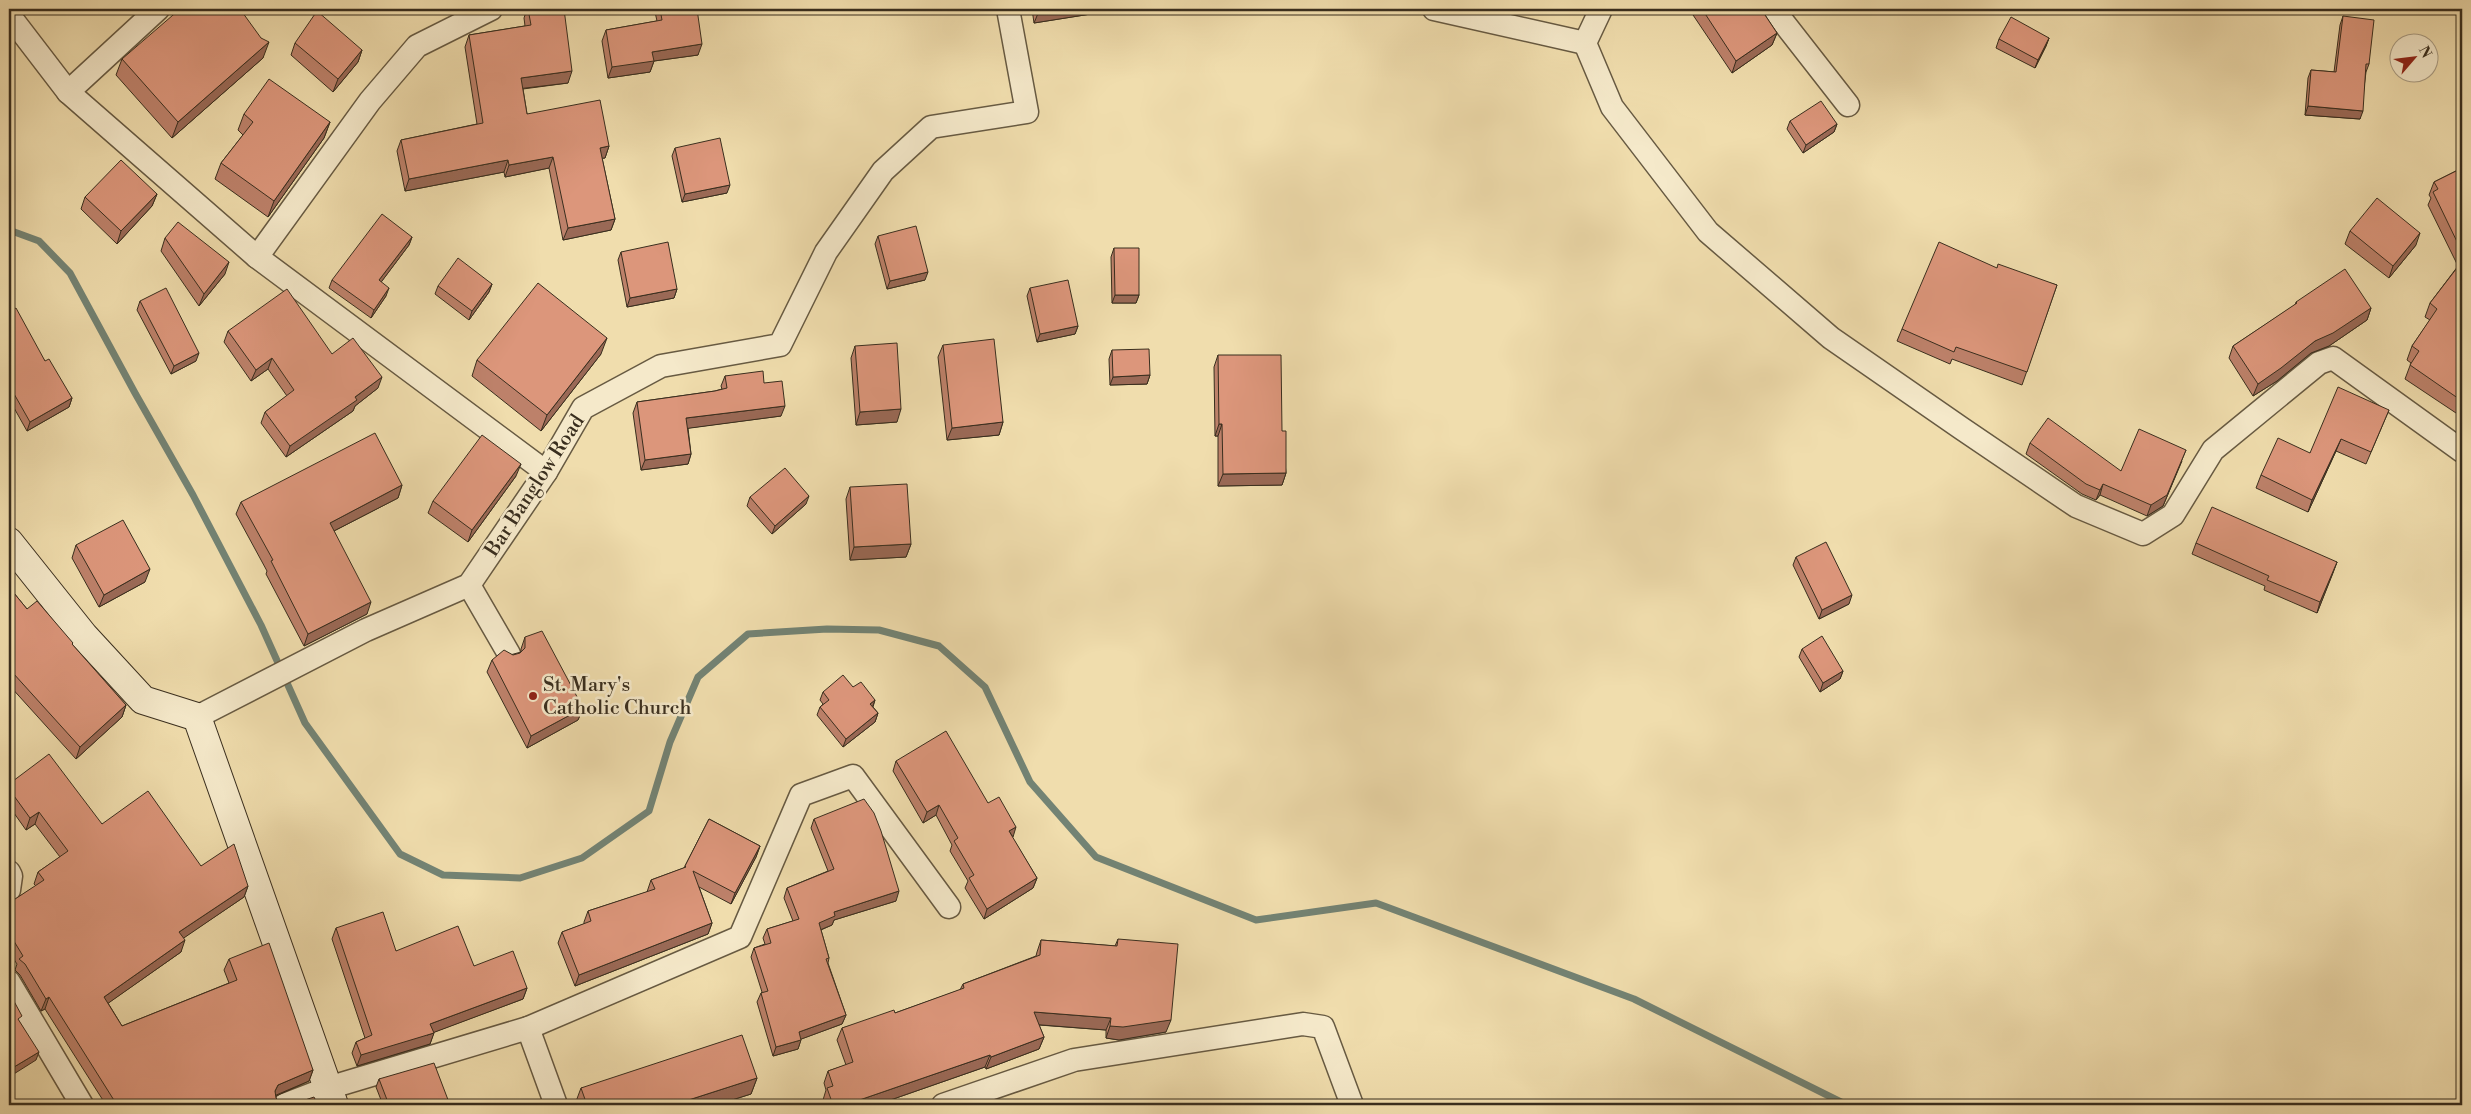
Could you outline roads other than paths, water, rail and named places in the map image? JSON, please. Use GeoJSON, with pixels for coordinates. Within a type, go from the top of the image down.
{"type":"FeatureCollection","features":[{"type":"Feature","properties":{"kind":"street"},"geometry":{"type":"LineString","coordinates":[[68,92],[158,9]]}},
{"type":"Feature","properties":{"kind":"street"},"geometry":{"type":"LineString","coordinates":[[257,257],[370,101],[417,46],[492,9]]}},
{"type":"Feature","properties":{"kind":"street","name":"Bar Banglow Road"},"geometry":{"type":"LineString","coordinates":[[469,585],[546,472],[583,408],[661,366],[780,345],[826,252],[883,171],[932,127],[1027,112],[1008,9]]}},
{"type":"Feature","properties":{"kind":"street"},"geometry":{"type":"LineString","coordinates":[[1434,9],[1585,43]]}},
{"type":"Feature","properties":{"kind":"street"},"geometry":{"type":"LineString","coordinates":[[1600,9],[1585,43],[1612,106],[1708,232],[1831,338],[2076,506],[2143,534],[2173,516],[2213,450],[2319,363],[2334,358],[2462,451]]}},
{"type":"Feature","properties":{"kind":"street"},"geometry":{"type":"LineString","coordinates":[[1773,9],[1848,105]]}},
{"type":"Feature","properties":{"kind":"street"},"geometry":{"type":"LineString","coordinates":[[9,16],[68,92],[257,257],[546,472]]}},
{"type":"Feature","properties":{"kind":"street"},"geometry":{"type":"LineString","coordinates":[[9,542],[84,636],[143,700],[197,717],[366,630],[469,585],[509,654]]}},
{"type":"Feature","properties":{"kind":"street"},"geometry":{"type":"LineString","coordinates":[[197,717],[331,1096]]}},
{"type":"Feature","properties":{"kind":"street"},"geometry":{"type":"LineString","coordinates":[[284,1105],[331,1096],[528,1028],[740,937],[802,795],[853,776],[949,907]]}},
{"type":"Feature","properties":{"kind":"street"},"geometry":{"type":"LineString","coordinates":[[9,872],[11,876],[9,890]]}},
{"type":"Feature","properties":{"kind":"street"},"geometry":{"type":"LineString","coordinates":[[9,982],[82,1105]]}},
{"type":"Feature","properties":{"kind":"street"},"geometry":{"type":"LineString","coordinates":[[943,1105],[1074,1060],[1303,1024],[1322,1027],[1352,1105]]}},
{"type":"Feature","properties":{"kind":"street"},"geometry":{"type":"LineString","coordinates":[[528,1028],[556,1105]]}},
{"type":"Feature","properties":{"kind":"waterway"},"geometry":{"type":"LineString","coordinates":[[9,230],[39,241],[70,273],[193,495],[261,625],[305,723],[400,854],[443,875],[520,878],[582,858],[649,811],[670,742],[698,677],[748,634],[827,629],[879,630],[939,646],[985,687],[1030,782],[1096,857],[1256,920],[1376,903],[1634,999],[1847,1105]]}},
{"type":"Feature","properties":{"kind":"place","name":"St. Mary's Catholic Church"},"geometry":{"type":"Point","coordinates":[533,696]}}]}
